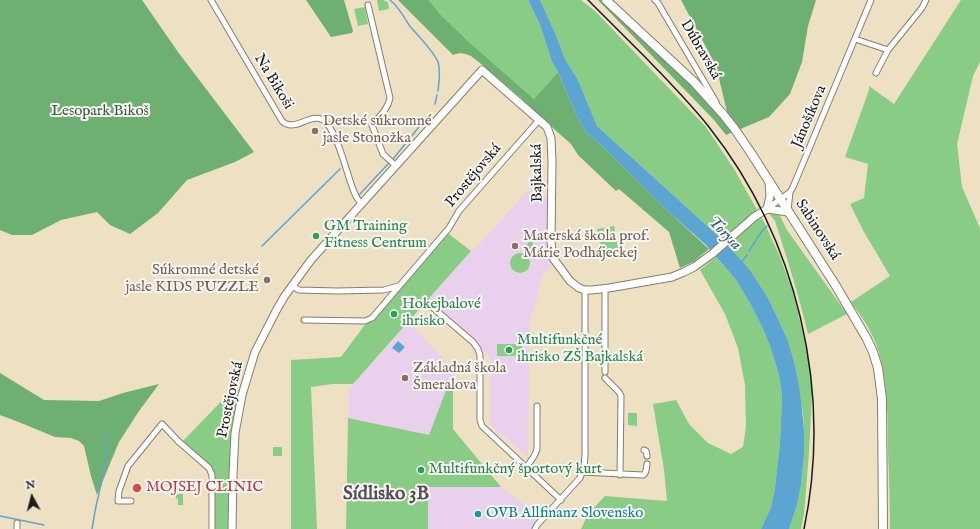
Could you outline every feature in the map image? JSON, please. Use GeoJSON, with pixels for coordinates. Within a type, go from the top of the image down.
{"type":"FeatureCollection","features":[{"type":"Feature","properties":{"kind":"main road","name":"Sabinovská"},"geometry":{"type":"LineString","coordinates":[[606,0],[694,82],[722,113],[749,149],[854,315],[867,339],[876,362],[881,387],[883,409],[883,529]]}},
{"type":"Feature","properties":{"kind":"street","name":"Na Bikoši"},"geometry":{"type":"LineString","coordinates":[[211,0],[282,121],[287,125],[294,125],[318,118],[322,119],[326,124],[335,139],[355,196],[362,204]]}},
{"type":"Feature","properties":{"kind":"street"},"geometry":{"type":"LineString","coordinates":[[611,0],[615,9]]}},
{"type":"Feature","properties":{"kind":"street","name":"Dúbravská"},"geometry":{"type":"LineString","coordinates":[[655,0],[722,113]]}},
{"type":"Feature","properties":{"kind":"street","name":"Jánošíkova"},"geometry":{"type":"LineString","coordinates":[[780,199],[790,192],[799,173],[871,0]]}},
{"type":"Feature","properties":{"kind":"street"},"geometry":{"type":"LineString","coordinates":[[876,73],[888,50],[922,8],[926,0]]}},
{"type":"Feature","properties":{"kind":"street"},"geometry":{"type":"LineString","coordinates":[[368,5],[390,98],[386,107],[372,125],[383,154],[396,166]]}},
{"type":"Feature","properties":{"kind":"street"},"geometry":{"type":"LineString","coordinates":[[855,39],[888,50]]}},
{"type":"Feature","properties":{"kind":"street","name":"Prostějovská"},"geometry":{"type":"LineString","coordinates":[[232,529],[235,434],[242,395],[255,352],[276,311],[292,286],[312,260],[482,70]]}},
{"type":"Feature","properties":{"kind":"street","name":"Bajkalská"},"geometry":{"type":"LineString","coordinates":[[482,70],[547,127],[551,138],[551,242],[553,258],[570,280],[579,288],[585,290]]}},
{"type":"Feature","properties":{"kind":"street","name":"Prostějovská"},"geometry":{"type":"LineString","coordinates":[[304,320],[365,321],[372,318],[449,228],[459,211],[539,120]]}},
{"type":"Feature","properties":{"kind":"street"},"geometry":{"type":"LineString","coordinates":[[767,209],[770,196],[768,180]]}},
{"type":"Feature","properties":{"kind":"street"},"geometry":{"type":"LineString","coordinates":[[767,209],[788,212],[790,192]]}},
{"type":"Feature","properties":{"kind":"street"},"geometry":{"type":"LineString","coordinates":[[535,529],[580,478],[584,467],[585,290],[672,277],[684,272],[694,267],[712,254],[754,217],[780,199]]}},
{"type":"Feature","properties":{"kind":"street"},"geometry":{"type":"LineString","coordinates":[[292,286],[300,290],[337,291],[384,290],[398,286]]}},
{"type":"Feature","properties":{"kind":"street"},"geometry":{"type":"LineString","coordinates":[[605,288],[605,372]]}},
{"type":"Feature","properties":{"kind":"street"},"geometry":{"type":"LineString","coordinates":[[384,290],[387,299]]}},
{"type":"Feature","properties":{"kind":"street"},"geometry":{"type":"LineString","coordinates":[[425,301],[473,342],[478,349],[480,355],[480,420],[482,426],[561,500]]}},
{"type":"Feature","properties":{"kind":"street"},"geometry":{"type":"LineString","coordinates":[[605,378],[621,396],[620,475]]}},
{"type":"Feature","properties":{"kind":"street"},"geometry":{"type":"LineString","coordinates":[[526,467],[533,459],[537,449],[537,406]]}},
{"type":"Feature","properties":{"kind":"street"},"geometry":{"type":"LineString","coordinates":[[131,501],[118,501],[119,491],[128,466],[162,424],[209,468],[212,475],[212,529]]}},
{"type":"Feature","properties":{"kind":"street"},"geometry":{"type":"LineString","coordinates":[[644,450],[646,451],[647,456]]}},
{"type":"Feature","properties":{"kind":"street"},"geometry":{"type":"LineString","coordinates":[[582,472],[642,475],[645,474],[647,464]]}},
{"type":"Feature","properties":{"kind":"street"},"geometry":{"type":"LineString","coordinates":[[17,523],[17,529]]}},
{"type":"Feature","properties":{"kind":"shaded area"},"geometry":{"type":"Polygon","coordinates":[[[530,188],[543,195],[552,196],[554,262],[542,276],[529,323],[528,457],[490,425],[490,357],[427,300],[530,188]]]}},
{"type":"Feature","properties":{"kind":"shaded area","name":"Základná škola Šmeralova"},"geometry":{"type":"Polygon","coordinates":[[[407,324],[417,330],[455,372],[448,385],[429,435],[348,418],[349,389],[407,324]]]}},
{"type":"Feature","properties":{"kind":"shaded area"},"geometry":{"type":"Polygon","coordinates":[[[428,487],[501,487],[545,520],[537,529],[428,529],[428,487]]]}},
{"type":"Feature","properties":{"kind":"green space","name":"Lesopark Bikoš"},"geometry":{"type":"Polygon","coordinates":[[[0,0],[142,0],[178,52],[254,152],[235,162],[187,180],[158,213],[130,234],[110,225],[97,212],[61,220],[32,235],[12,235],[0,230],[0,0]]]}},
{"type":"Feature","properties":{"kind":"green space"},"geometry":{"type":"Polygon","coordinates":[[[306,0],[344,0],[353,31],[352,33],[331,37],[306,0]]]}},
{"type":"Feature","properties":{"kind":"green space"},"geometry":{"type":"Polygon","coordinates":[[[377,0],[388,2],[389,9],[379,11],[377,0]]]}},
{"type":"Feature","properties":{"kind":"green space"},"geometry":{"type":"Polygon","coordinates":[[[398,0],[429,0],[439,13],[469,42],[534,99],[558,72],[580,123],[586,132],[709,249],[693,262],[680,268],[669,232],[619,189],[616,191],[578,155],[571,144],[485,67],[469,55],[460,53],[453,55],[398,0]]]}},
{"type":"Feature","properties":{"kind":"green space"},"geometry":{"type":"Polygon","coordinates":[[[429,0],[528,0],[540,25],[552,62],[558,72],[534,99],[469,42],[439,13],[429,0]]]}},
{"type":"Feature","properties":{"kind":"green space"},"geometry":{"type":"Polygon","coordinates":[[[540,0],[581,0],[595,11],[706,127],[734,169],[765,224],[780,257],[793,292],[808,356],[812,392],[809,453],[804,514],[801,529],[789,529],[797,505],[801,485],[804,455],[803,414],[794,361],[788,341],[768,298],[750,270],[726,243],[597,126],[578,80],[565,59],[540,0]]]}},
{"type":"Feature","properties":{"kind":"green space"},"geometry":{"type":"Polygon","coordinates":[[[598,0],[603,0],[689,82],[730,124],[716,66],[681,0],[816,0],[808,26],[802,62],[790,94],[769,117],[726,135],[714,120],[598,0]]]}},
{"type":"Feature","properties":{"kind":"green space"},"geometry":{"type":"Polygon","coordinates":[[[961,0],[980,0],[980,62],[973,76],[957,144],[962,187],[980,228],[980,529],[890,529],[888,421],[884,375],[877,346],[864,321],[851,302],[890,276],[864,232],[850,204],[864,198],[868,164],[845,157],[869,90],[869,86],[894,104],[961,0]]]}},
{"type":"Feature","properties":{"kind":"green space"},"geometry":{"type":"Polygon","coordinates":[[[365,7],[368,24],[358,26],[354,9],[365,7]]]}},
{"type":"Feature","properties":{"kind":"green space"},"geometry":{"type":"Polygon","coordinates":[[[768,212],[779,214],[787,230],[847,314],[808,334],[797,291],[775,221],[768,212]]]}},
{"type":"Feature","properties":{"kind":"green space"},"geometry":{"type":"Polygon","coordinates":[[[614,226],[618,248],[602,251],[597,229],[614,226]]]}},
{"type":"Feature","properties":{"kind":"green space"},"geometry":{"type":"Polygon","coordinates":[[[445,231],[471,251],[353,384],[333,384],[311,387],[317,529],[291,529],[291,360],[341,357],[367,322],[445,231]]]}},
{"type":"Feature","properties":{"kind":"green space"},"geometry":{"type":"Polygon","coordinates":[[[530,240],[533,241],[532,250],[529,252],[524,251],[524,249],[530,240]]]}},
{"type":"Feature","properties":{"kind":"green space"},"geometry":{"type":"Polygon","coordinates":[[[520,253],[527,256],[530,263],[527,270],[520,273],[513,270],[510,263],[513,256],[520,253]]]}},
{"type":"Feature","properties":{"kind":"green space"},"geometry":{"type":"Polygon","coordinates":[[[716,257],[736,280],[751,305],[770,346],[779,375],[782,396],[780,443],[775,488],[771,507],[761,529],[581,529],[588,514],[605,496],[667,501],[664,470],[653,404],[676,400],[689,424],[708,443],[731,454],[743,447],[746,427],[745,385],[738,348],[725,314],[700,270],[716,257]]]}},
{"type":"Feature","properties":{"kind":"green space","name":"Multifunkčné ihrisko ZŠ Bajkalská"},"geometry":{"type":"Polygon","coordinates":[[[497,344],[522,344],[522,356],[497,356],[497,344]]]}},
{"type":"Feature","properties":{"kind":"green space"},"geometry":{"type":"Polygon","coordinates":[[[0,373],[44,400],[99,401],[159,384],[119,442],[97,495],[84,446],[79,441],[71,438],[55,437],[0,415],[0,373]]]}},
{"type":"Feature","properties":{"kind":"green space"},"geometry":{"type":"Polygon","coordinates":[[[448,385],[453,389],[453,429],[501,487],[428,487],[428,529],[346,529],[348,418],[429,435],[448,385]]]}},
{"type":"Feature","properties":{"kind":"green space"},"geometry":{"type":"Polygon","coordinates":[[[233,389],[244,391],[231,444],[233,529],[214,529],[214,475],[183,441],[233,389]]]}},
{"type":"Feature","properties":{"kind":"green space"},"geometry":{"type":"Polygon","coordinates":[[[628,413],[637,413],[637,426],[628,425],[628,413]]]}},
{"type":"Feature","properties":{"kind":"green space"},"geometry":{"type":"Polygon","coordinates":[[[273,447],[282,447],[282,456],[273,456],[273,447]]]}},
{"type":"Feature","properties":{"kind":"green space"},"geometry":{"type":"Polygon","coordinates":[[[176,494],[183,494],[183,505],[178,505],[176,494]]]}},
{"type":"Feature","properties":{"kind":"water"},"geometry":{"type":"Polygon","coordinates":[[[528,0],[540,0],[565,59],[578,80],[597,126],[726,243],[750,270],[768,298],[788,341],[794,361],[800,392],[804,429],[804,455],[801,485],[797,505],[789,529],[761,529],[771,507],[775,488],[780,443],[782,396],[779,375],[763,329],[736,280],[706,245],[670,213],[586,132],[580,123],[558,72],[552,62],[540,25],[528,0]]]}},
{"type":"Feature","properties":{"kind":"water"},"geometry":{"type":"Polygon","coordinates":[[[398,341],[405,347],[399,353],[392,348],[398,341]]]}},
{"type":"Feature","properties":{"kind":"waterway"},"geometry":{"type":"LineString","coordinates":[[390,0],[436,57],[440,76],[438,91]]}},
{"type":"Feature","properties":{"kind":"waterway"},"geometry":{"type":"LineString","coordinates":[[435,104],[437,95]]}},
{"type":"Feature","properties":{"kind":"waterway"},"geometry":{"type":"LineString","coordinates":[[393,159],[427,117]]}},
{"type":"Feature","properties":{"kind":"waterway"},"geometry":{"type":"LineString","coordinates":[[359,195],[388,164]]}},
{"type":"Feature","properties":{"kind":"waterway"},"geometry":{"type":"LineString","coordinates":[[262,246],[340,169]]}},
{"type":"Feature","properties":{"kind":"waterway"},"geometry":{"type":"LineString","coordinates":[[749,251],[767,226]]}},
{"type":"Feature","properties":{"kind":"waterway"},"geometry":{"type":"LineString","coordinates":[[741,263],[747,255]]}},
{"type":"Feature","properties":{"kind":"waterway"},"geometry":{"type":"LineString","coordinates":[[92,529],[106,459],[105,435]]}},
{"type":"Feature","properties":{"kind":"waterway"},"geometry":{"type":"LineString","coordinates":[[0,516],[44,525]]}},
{"type":"Feature","properties":{"kind":"railway"},"geometry":{"type":"LineString","coordinates":[[588,0],[672,85],[709,127],[740,171],[765,217],[785,266],[800,318],[810,370],[814,423],[812,476],[804,529]]}},
{"type":"Feature","properties":{"kind":"place","name":"Detské súkromné jasle Stonožka"},"geometry":{"type":"Point","coordinates":[315,131]}},
{"type":"Feature","properties":{"kind":"place","name":"GM Training Fitness Centrum"},"geometry":{"type":"Point","coordinates":[316,236]}},
{"type":"Feature","properties":{"kind":"place","name":"Materská škola prof. Márie Podhájeckej"},"geometry":{"type":"Point","coordinates":[515,246]}},
{"type":"Feature","properties":{"kind":"place","name":"Súkromné detské jasle KIDS PUZZLE"},"geometry":{"type":"Point","coordinates":[267,280]}},
{"type":"Feature","properties":{"kind":"place","name":"Hokejbalové ihrisko"},"geometry":{"type":"Point","coordinates":[394,314]}},
{"type":"Feature","properties":{"kind":"place","name":"Multifunkčné ihrisko ZŠ Bajkalská"},"geometry":{"type":"Point","coordinates":[509,350]}},
{"type":"Feature","properties":{"kind":"place","name":"Základná škola Šmeralova"},"geometry":{"type":"Point","coordinates":[405,378]}},
{"type":"Feature","properties":{"kind":"place","name":"Multifunkčný športový kurt"},"geometry":{"type":"Point","coordinates":[421,470]}},
{"type":"Feature","properties":{"kind":"place","name":"MOJSEJ CLINIC"},"geometry":{"type":"Point","coordinates":[137,488]}},
{"type":"Feature","properties":{"kind":"place","name":"OVB Allfinanz Slovensko"},"geometry":{"type":"Point","coordinates":[478,514]}},
{"type":"Feature","properties":{"kind":"district","name":"Sídlisko 3B"},"geometry":{"type":"Point","coordinates":[386,495]}},
{"type":"Feature","properties":{"kind":"water label","name":"Torysa"},"geometry":{"type":"Point","coordinates":[724,234]}}]}
